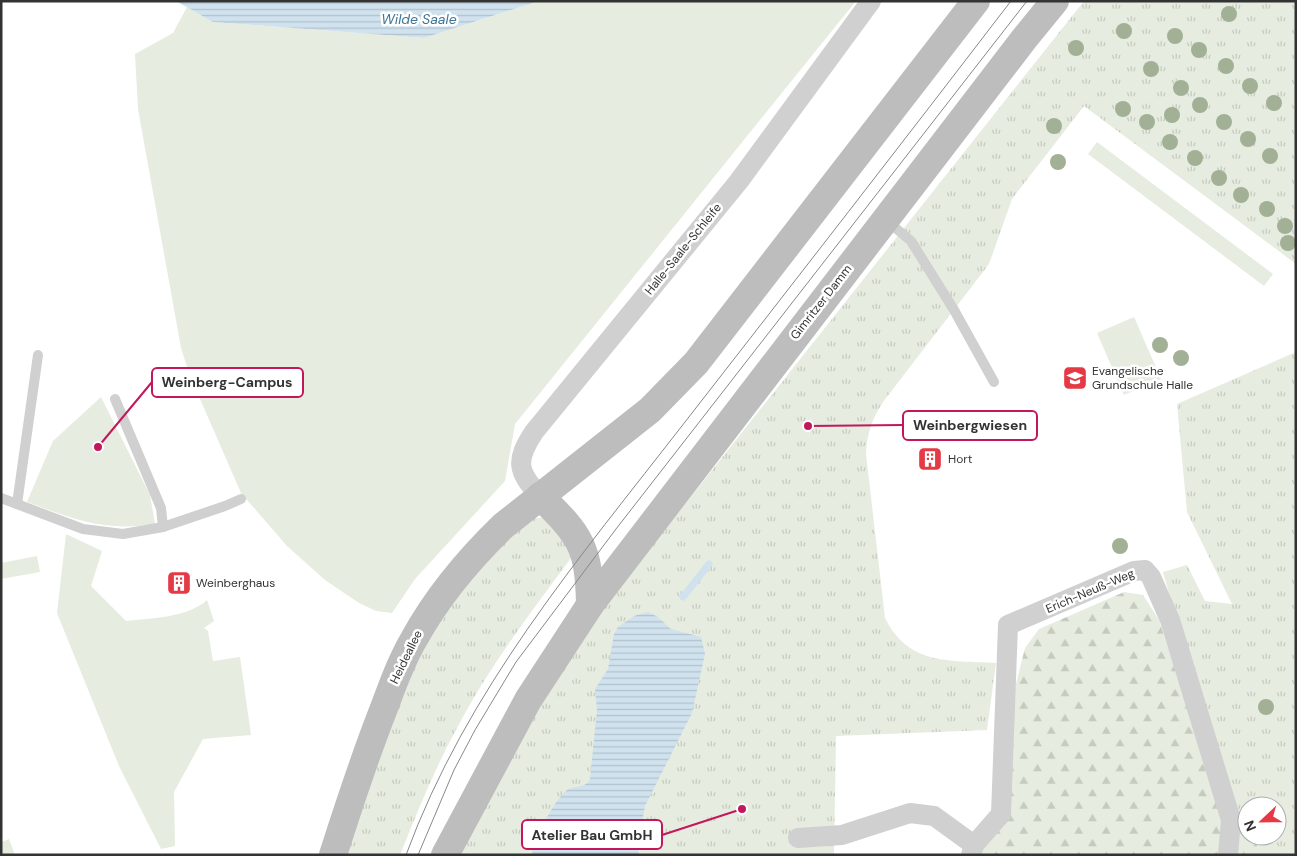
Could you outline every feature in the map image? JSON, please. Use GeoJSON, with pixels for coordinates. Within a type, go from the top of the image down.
{"type":"FeatureCollection","features":[{"type":"Feature","properties":{"kind":"main road"},"geometry":{"type":"LineString","coordinates":[[445,855],[524,708],[590,605],[589,565],[584,550],[577,537],[562,518],[540,496],[650,410],[696,363],[976,1]]}},
{"type":"Feature","properties":{"kind":"main road","name":"Gimritzer Damm"},"geometry":{"type":"LineString","coordinates":[[590,605],[1055,1]]}},
{"type":"Feature","properties":{"kind":"main road","name":"Heideallee"},"geometry":{"type":"LineString","coordinates":[[333,855],[364,760],[402,662],[414,639],[435,605],[481,548],[540,496]]}},
{"type":"Feature","properties":{"kind":"street","name":"Halle-Saale-Schleife"},"geometry":{"type":"LineString","coordinates":[[540,496],[526,481],[521,468],[521,456],[534,432],[739,181],[871,1]]}},
{"type":"Feature","properties":{"kind":"street","name":"Erich-Neuß-Weg"},"geometry":{"type":"LineString","coordinates":[[972,850],[1002,814],[1008,625],[1134,571],[1145,570],[1151,577],[1170,620],[1230,820],[1228,855]]}},
{"type":"Feature","properties":{"kind":"street"},"geometry":{"type":"LineString","coordinates":[[798,838],[842,835],[910,813],[934,816],[972,850]]}},
{"type":"Feature","properties":{"kind":"lane"},"geometry":{"type":"LineString","coordinates":[[885,220],[911,241],[954,310],[994,382]]}},
{"type":"Feature","properties":{"kind":"lane"},"geometry":{"type":"LineString","coordinates":[[17,504],[38,355]]}},
{"type":"Feature","properties":{"kind":"lane"},"geometry":{"type":"LineString","coordinates":[[116,399],[161,508],[163,527]]}},
{"type":"Feature","properties":{"kind":"lane"},"geometry":{"type":"LineString","coordinates":[[1,498],[83,528],[122,534],[163,527],[241,499]]}},
{"type":"Feature","properties":{"kind":"green space"},"geometry":{"type":"Polygon","coordinates":[[[539,1],[856,1],[515,424],[505,481],[415,579],[392,613],[376,611],[359,603],[325,580],[287,546],[241,493],[190,376],[181,348],[138,109],[135,54],[173,33],[187,7],[214,22],[424,38],[539,1]]]}},
{"type":"Feature","properties":{"kind":"green space"},"geometry":{"type":"Polygon","coordinates":[[[1084,1],[1296,1],[1296,264],[1084,106],[1012,199],[989,264],[883,402],[871,426],[866,454],[885,618],[895,634],[918,653],[947,660],[996,663],[987,730],[836,736],[834,855],[460,855],[520,741],[575,643],[1084,1]]]}},
{"type":"Feature","properties":{"kind":"green space"},"geometry":{"type":"Polygon","coordinates":[[[1097,142],[1273,274],[1264,286],[1088,154],[1097,142]]]}},
{"type":"Feature","properties":{"kind":"green space"},"geometry":{"type":"Polygon","coordinates":[[[1134,317],[1161,379],[1124,395],[1097,333],[1134,317]]]}},
{"type":"Feature","properties":{"kind":"green space"},"geometry":{"type":"Polygon","coordinates":[[[1296,352],[1296,855],[1258,855],[1257,846],[1287,846],[1287,796],[1237,796],[1236,827],[1163,572],[1187,565],[1205,601],[1232,604],[1187,512],[1177,404],[1296,352]]]}},
{"type":"Feature","properties":{"kind":"green space"},"geometry":{"type":"Polygon","coordinates":[[[101,397],[150,495],[155,524],[137,526],[105,525],[75,519],[27,502],[53,441],[101,397]]]}},
{"type":"Feature","properties":{"kind":"green space"},"geometry":{"type":"Polygon","coordinates":[[[536,518],[548,518],[577,550],[513,638],[469,706],[433,776],[400,855],[341,855],[402,675],[440,609],[523,523],[536,518]]]}},
{"type":"Feature","properties":{"kind":"green space"},"geometry":{"type":"Polygon","coordinates":[[[66,534],[102,551],[91,586],[126,621],[179,614],[199,606],[207,600],[214,621],[204,628],[208,631],[213,661],[240,657],[251,735],[203,739],[174,792],[175,846],[161,849],[119,766],[57,613],[66,534]]]}},
{"type":"Feature","properties":{"kind":"green space"},"geometry":{"type":"Polygon","coordinates":[[[37,556],[40,572],[1,579],[1,563],[37,556]]]}},
{"type":"Feature","properties":{"kind":"green space"},"geometry":{"type":"Polygon","coordinates":[[[1124,592],[1143,595],[1159,620],[1222,814],[1221,855],[976,855],[1004,815],[1014,692],[1025,648],[1039,629],[1124,592]]]}},
{"type":"Feature","properties":{"kind":"green space"},"geometry":{"type":"Polygon","coordinates":[[[1236,827],[1237,846],[1258,846],[1258,855],[1233,855],[1236,827]]]}},
{"type":"Feature","properties":{"kind":"green space"},"geometry":{"type":"Polygon","coordinates":[[[9,839],[15,855],[1,855],[1,842],[9,839]]]}},
{"type":"Feature","properties":{"kind":"water","name":"Wilde Saale"},"geometry":{"type":"Polygon","coordinates":[[[176,1],[539,1],[424,38],[213,22],[176,1]]]}},
{"type":"Feature","properties":{"kind":"water"},"geometry":{"type":"Polygon","coordinates":[[[648,612],[658,617],[671,629],[701,637],[705,654],[692,713],[645,806],[638,845],[639,855],[531,855],[545,821],[560,797],[569,789],[585,785],[590,779],[597,710],[595,689],[608,669],[614,634],[618,627],[634,616],[648,612]]]}},
{"type":"Feature","properties":{"kind":"waterway"},"geometry":{"type":"LineString","coordinates":[[683,597],[709,564]]}},
{"type":"Feature","properties":{"kind":"tram line"},"geometry":{"type":"LineString","coordinates":[[406,855],[431,794],[460,737],[493,681],[528,628],[605,525],[1011,1]]}},
{"type":"Feature","properties":{"kind":"tram line"},"geometry":{"type":"LineString","coordinates":[[418,855],[454,770],[475,730],[516,662],[616,529],[1027,1]]}},
{"type":"Feature","properties":{"kind":"place","name":"Evangelische Grundschule Halle"},"geometry":{"type":"Point","coordinates":[1075,378]}},
{"type":"Feature","properties":{"kind":"place","name":"Weinbergwiesen"},"geometry":{"type":"Point","coordinates":[808,426]}},
{"type":"Feature","properties":{"kind":"place","name":"Weinberg-Campus"},"geometry":{"type":"Point","coordinates":[98,447]}},
{"type":"Feature","properties":{"kind":"place","name":"Hort"},"geometry":{"type":"Point","coordinates":[930,459]}},
{"type":"Feature","properties":{"kind":"place","name":"Weinberghaus"},"geometry":{"type":"Point","coordinates":[179,583]}},
{"type":"Feature","properties":{"kind":"place","name":"Atelier Bau GmbH"},"geometry":{"type":"Point","coordinates":[742,809]}}]}
